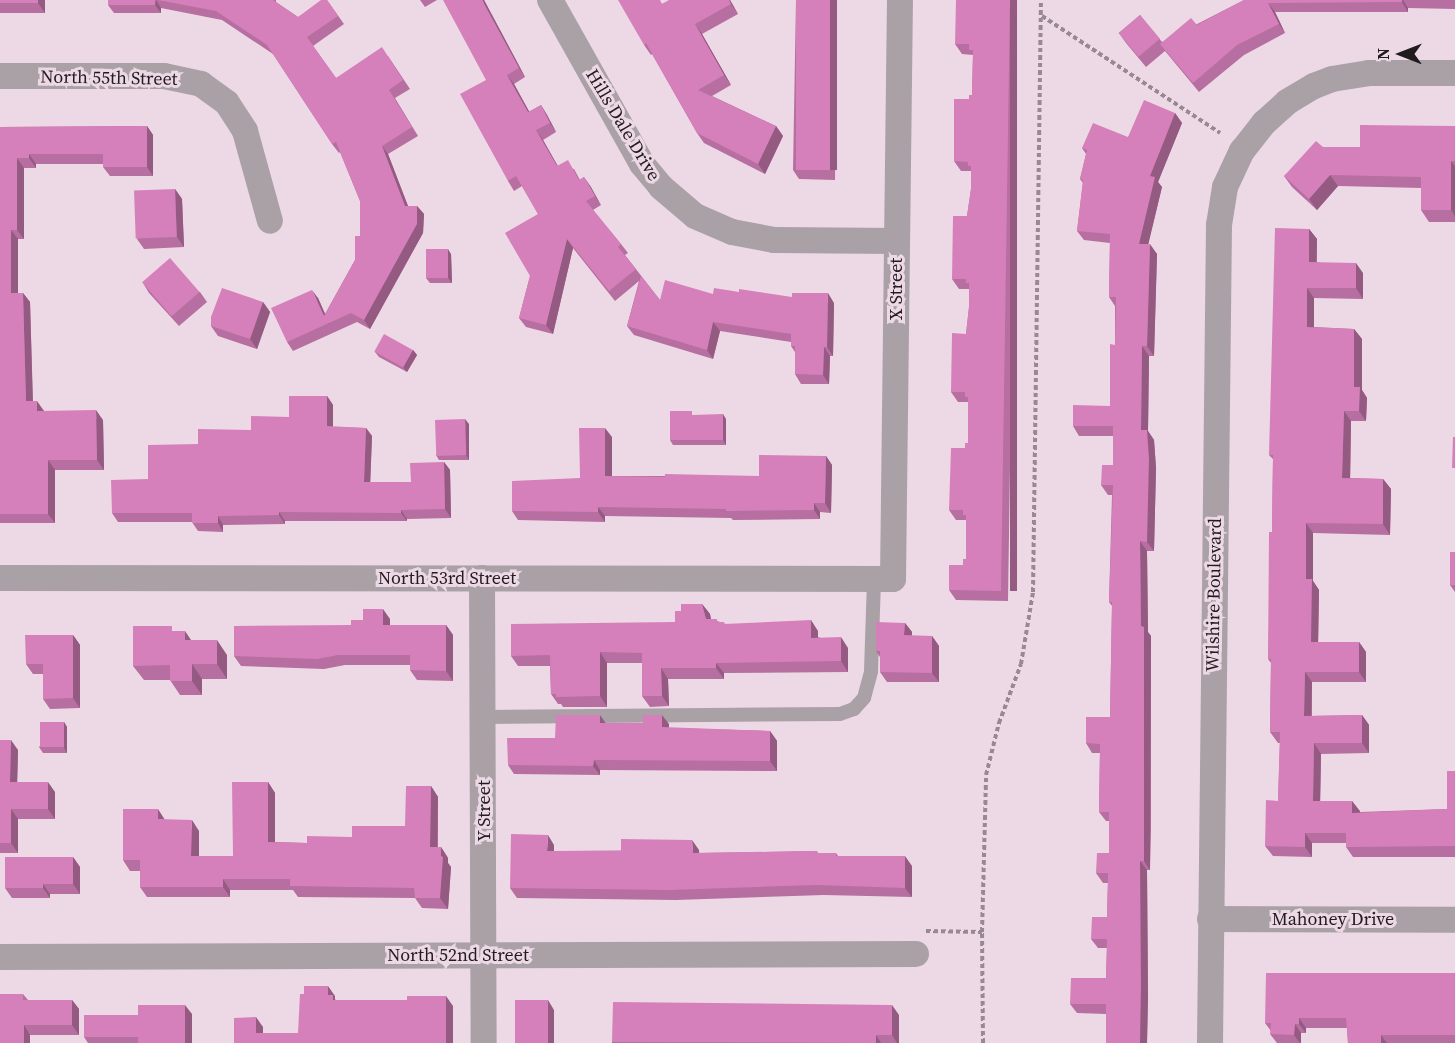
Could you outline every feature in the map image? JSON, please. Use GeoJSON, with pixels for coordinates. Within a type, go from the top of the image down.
{"type":"FeatureCollection","features":[{"type":"Feature","properties":{"kind":"street","name":"Hills Dale Drive"},"geometry":{"type":"LineString","coordinates":[[550,0],[642,164],[661,187],[695,216],[732,232],[774,240],[897,241]]}},
{"type":"Feature","properties":{"kind":"street","name":"X Street"},"geometry":{"type":"LineString","coordinates":[[883,579],[897,241],[900,0]]}},
{"type":"Feature","properties":{"kind":"street","name":"Wilshire Boulevard"},"geometry":{"type":"LineString","coordinates":[[1210,1043],[1219,225],[1225,187],[1242,151],[1264,123],[1287,102],[1332,79],[1369,73],[1455,73]]}},
{"type":"Feature","properties":{"kind":"street","name":"North 55th Street"},"geometry":{"type":"LineString","coordinates":[[0,76],[164,76],[201,84],[227,103],[245,130],[270,221]]}},
{"type":"Feature","properties":{"kind":"street","name":"North 53rd Street"},"geometry":{"type":"LineString","coordinates":[[0,578],[883,579]]}},
{"type":"Feature","properties":{"kind":"street","name":"Y Street"},"geometry":{"type":"LineString","coordinates":[[482,578],[484,1043]]}},
{"type":"Feature","properties":{"kind":"street","name":"Mahoney Drive"},"geometry":{"type":"LineString","coordinates":[[1210,919],[1455,920]]}},
{"type":"Feature","properties":{"kind":"street","name":"North 52nd Street"},"geometry":{"type":"LineString","coordinates":[[0,957],[485,955],[916,942]]}},
{"type":"Feature","properties":{"kind":"lane"},"geometry":{"type":"LineString","coordinates":[[483,717],[840,714],[854,709],[864,698],[871,671],[883,579]]}},
{"type":"Feature","properties":{"kind":"path"},"geometry":{"type":"LineString","coordinates":[[983,1043],[982,932],[986,776],[999,723],[1021,664],[1029,628],[1033,592],[1041,0]]}},
{"type":"Feature","properties":{"kind":"path"},"geometry":{"type":"LineString","coordinates":[[1041,15],[1220,133]]}},
{"type":"Feature","properties":{"kind":"path"},"geometry":{"type":"LineString","coordinates":[[916,942],[982,932]]}},
{"type":"Feature","properties":{"kind":"building"},"geometry":{"type":"Polygon","coordinates":[[[0,0],[38,0],[38,3],[0,3],[0,0]]]}},
{"type":"Feature","properties":{"kind":"building"},"geometry":{"type":"Polygon","coordinates":[[[108,0],[155,0],[155,5],[108,5],[108,0]]]}},
{"type":"Feature","properties":{"kind":"building"},"geometry":{"type":"Polygon","coordinates":[[[158,0],[273,0],[298,17],[321,0],[327,0],[338,16],[307,37],[336,78],[382,47],[403,80],[389,90],[412,127],[382,146],[405,206],[417,206],[417,224],[364,320],[351,313],[287,342],[271,308],[312,290],[324,316],[355,260],[355,236],[360,236],[360,201],[336,142],[332,144],[267,45],[216,11],[158,0]]]}},
{"type":"Feature","properties":{"kind":"building"},"geometry":{"type":"Polygon","coordinates":[[[443,0],[482,0],[519,68],[507,75],[528,112],[541,105],[550,123],[536,130],[557,166],[568,160],[579,180],[584,177],[595,196],[586,201],[621,244],[618,247],[636,269],[609,291],[567,239],[546,325],[519,318],[530,276],[505,233],[538,214],[516,176],[508,181],[460,94],[486,80],[443,0]]]}},
{"type":"Feature","properties":{"kind":"building"},"geometry":{"type":"Polygon","coordinates":[[[618,0],[660,0],[662,4],[669,0],[729,0],[731,4],[695,24],[724,75],[698,90],[776,126],[758,164],[697,133],[646,43],[644,45],[618,0]]]}},
{"type":"Feature","properties":{"kind":"building"},"geometry":{"type":"Polygon","coordinates":[[[796,0],[830,0],[830,170],[796,170],[796,0]]]}},
{"type":"Feature","properties":{"kind":"building"},"geometry":{"type":"Polygon","coordinates":[[[956,0],[1010,0],[1001,591],[949,590],[949,565],[963,565],[963,559],[966,559],[966,515],[963,515],[963,510],[949,510],[951,448],[965,448],[965,443],[968,443],[968,397],[965,397],[965,392],[951,392],[952,333],[966,334],[969,307],[969,283],[966,283],[966,279],[952,279],[953,216],[967,216],[971,189],[971,166],[968,166],[968,162],[954,161],[954,99],[969,99],[969,95],[972,95],[973,50],[969,50],[969,44],[955,44],[956,0]]]}},
{"type":"Feature","properties":{"kind":"building"},"geometry":{"type":"Polygon","coordinates":[[[1244,0],[1402,0],[1402,2],[1268,3],[1279,24],[1237,45],[1193,83],[1160,44],[1191,18],[1197,25],[1244,0]]]}},
{"type":"Feature","properties":{"kind":"building"},"geometry":{"type":"Polygon","coordinates":[[[1140,15],[1160,39],[1138,57],[1119,33],[1140,15]]]}},
{"type":"Feature","properties":{"kind":"building"},"geometry":{"type":"Polygon","coordinates":[[[1144,100],[1175,113],[1150,176],[1155,177],[1139,244],[1150,244],[1147,346],[1142,346],[1141,430],[1147,430],[1149,459],[1147,542],[1140,541],[1141,626],[1144,627],[1144,861],[1140,861],[1140,1043],[1106,1043],[1106,1004],[1070,1004],[1071,978],[1106,978],[1107,939],[1091,939],[1092,917],[1107,917],[1108,873],[1096,873],[1097,853],[1109,853],[1109,812],[1099,812],[1100,744],[1086,743],[1086,717],[1110,717],[1112,602],[1109,602],[1113,485],[1101,485],[1102,465],[1113,465],[1113,426],[1073,426],[1073,405],[1110,406],[1110,344],[1115,345],[1116,297],[1109,297],[1110,234],[1077,231],[1083,180],[1080,179],[1087,150],[1082,148],[1093,123],[1128,137],[1144,100]]]}},
{"type":"Feature","properties":{"kind":"building"},"geometry":{"type":"Polygon","coordinates":[[[1360,125],[1455,126],[1455,161],[1451,161],[1451,210],[1421,210],[1421,177],[1330,175],[1309,199],[1284,176],[1316,141],[1323,147],[1360,147],[1360,125]]]}},
{"type":"Feature","properties":{"kind":"building"},"geometry":{"type":"Polygon","coordinates":[[[147,126],[147,167],[103,167],[103,154],[29,154],[29,158],[17,158],[17,230],[11,230],[11,293],[23,293],[26,401],[37,401],[37,411],[96,410],[97,460],[48,460],[48,514],[0,514],[0,127],[147,126]]]}},
{"type":"Feature","properties":{"kind":"building"},"geometry":{"type":"Polygon","coordinates":[[[175,189],[177,237],[136,238],[134,190],[175,189]]]}},
{"type":"Feature","properties":{"kind":"building"},"geometry":{"type":"Polygon","coordinates":[[[1275,228],[1309,229],[1309,262],[1356,263],[1356,288],[1307,288],[1307,327],[1354,329],[1354,387],[1360,387],[1359,411],[1344,411],[1342,478],[1383,479],[1383,524],[1306,523],[1306,579],[1312,579],[1311,642],[1359,642],[1359,672],[1305,672],[1304,716],[1362,715],[1362,743],[1314,743],[1313,801],[1352,801],[1352,813],[1447,809],[1447,771],[1455,771],[1455,846],[1346,847],[1346,833],[1305,833],[1305,847],[1265,846],[1266,800],[1278,801],[1280,732],[1270,732],[1271,659],[1268,659],[1269,532],[1272,532],[1273,455],[1269,455],[1275,228]]]}},
{"type":"Feature","properties":{"kind":"building"},"geometry":{"type":"Polygon","coordinates":[[[426,249],[448,249],[448,278],[426,278],[426,249]]]}},
{"type":"Feature","properties":{"kind":"building"},"geometry":{"type":"Polygon","coordinates":[[[170,258],[200,292],[172,316],[142,282],[170,258]]]}},
{"type":"Feature","properties":{"kind":"building"},"geometry":{"type":"Polygon","coordinates":[[[641,276],[660,300],[665,280],[713,294],[714,288],[739,292],[739,289],[792,297],[792,293],[828,293],[827,347],[824,347],[823,375],[795,374],[795,346],[791,346],[791,334],[713,322],[707,350],[627,326],[641,276]]]}},
{"type":"Feature","properties":{"kind":"building"},"geometry":{"type":"Polygon","coordinates":[[[222,288],[263,302],[250,339],[211,326],[211,317],[222,288]]]}},
{"type":"Feature","properties":{"kind":"building"},"geometry":{"type":"Polygon","coordinates":[[[384,334],[413,350],[403,367],[374,351],[384,334]]]}},
{"type":"Feature","properties":{"kind":"building"},"geometry":{"type":"Polygon","coordinates":[[[289,396],[327,396],[327,426],[366,428],[364,482],[411,482],[410,463],[444,462],[445,509],[401,510],[401,513],[279,512],[279,515],[218,516],[218,523],[192,523],[192,513],[112,513],[111,480],[148,479],[148,445],[198,444],[198,429],[251,430],[251,416],[289,417],[289,396]]]}},
{"type":"Feature","properties":{"kind":"building"},"geometry":{"type":"Polygon","coordinates":[[[670,411],[692,411],[692,415],[723,414],[723,440],[670,440],[670,411]]]}},
{"type":"Feature","properties":{"kind":"building"},"geometry":{"type":"Polygon","coordinates":[[[465,419],[466,455],[436,456],[435,420],[465,419]]]}},
{"type":"Feature","properties":{"kind":"building"},"geometry":{"type":"Polygon","coordinates":[[[579,428],[605,428],[605,476],[665,477],[665,474],[759,476],[759,455],[826,456],[825,503],[814,503],[814,510],[726,511],[726,509],[598,507],[598,512],[512,511],[512,481],[580,478],[579,428]]]}},
{"type":"Feature","properties":{"kind":"building"},"geometry":{"type":"Polygon","coordinates":[[[1453,437],[1455,437],[1455,468],[1452,468],[1453,437]]]}},
{"type":"Feature","properties":{"kind":"building"},"geometry":{"type":"Polygon","coordinates":[[[1450,552],[1455,552],[1455,585],[1450,585],[1450,552]]]}},
{"type":"Feature","properties":{"kind":"building"},"geometry":{"type":"Polygon","coordinates":[[[681,604],[702,604],[706,619],[717,619],[717,622],[724,622],[724,624],[811,620],[811,638],[841,637],[841,661],[716,663],[716,668],[661,668],[662,696],[642,696],[642,653],[600,652],[600,696],[556,697],[556,694],[551,694],[550,655],[511,656],[511,624],[675,622],[675,611],[681,611],[681,604]]]}},
{"type":"Feature","properties":{"kind":"building"},"geometry":{"type":"Polygon","coordinates":[[[363,609],[383,609],[383,625],[446,625],[446,671],[410,670],[410,655],[338,655],[317,659],[234,656],[234,626],[351,625],[351,620],[363,620],[363,609]]]}},
{"type":"Feature","properties":{"kind":"building"},"geometry":{"type":"Polygon","coordinates":[[[876,622],[905,623],[904,635],[932,636],[932,673],[880,672],[880,651],[876,651],[876,622]]]}},
{"type":"Feature","properties":{"kind":"building"},"geometry":{"type":"Polygon","coordinates":[[[133,626],[172,626],[172,631],[185,631],[185,640],[217,640],[217,664],[192,664],[192,681],[170,681],[170,665],[133,666],[133,626]]]}},
{"type":"Feature","properties":{"kind":"building"},"geometry":{"type":"Polygon","coordinates":[[[25,635],[73,635],[73,698],[43,699],[43,664],[26,664],[25,635]]]}},
{"type":"Feature","properties":{"kind":"building"},"geometry":{"type":"Polygon","coordinates":[[[556,715],[600,715],[600,723],[643,723],[643,715],[662,715],[662,727],[770,731],[770,761],[594,760],[593,766],[508,765],[507,738],[555,738],[556,715]]]}},
{"type":"Feature","properties":{"kind":"building"},"geometry":{"type":"Polygon","coordinates":[[[40,722],[64,722],[64,747],[40,747],[40,722]]]}},
{"type":"Feature","properties":{"kind":"building"},"geometry":{"type":"Polygon","coordinates":[[[0,740],[11,740],[10,782],[48,782],[48,809],[11,809],[11,843],[0,843],[0,740]]]}},
{"type":"Feature","properties":{"kind":"building"},"geometry":{"type":"Polygon","coordinates":[[[232,782],[268,782],[268,842],[307,843],[307,836],[352,837],[352,826],[405,826],[406,786],[431,786],[430,847],[441,847],[443,857],[440,898],[415,898],[414,888],[290,886],[290,879],[223,879],[223,887],[140,887],[140,860],[123,860],[123,809],[158,809],[158,819],[192,820],[191,856],[233,856],[232,782]]]}},
{"type":"Feature","properties":{"kind":"building"},"geometry":{"type":"Polygon","coordinates":[[[511,834],[548,835],[547,851],[621,851],[621,839],[692,840],[693,853],[817,851],[817,853],[836,853],[836,856],[905,856],[905,888],[817,885],[669,890],[510,888],[511,834]]]}},
{"type":"Feature","properties":{"kind":"building"},"geometry":{"type":"Polygon","coordinates":[[[5,857],[73,857],[73,884],[43,884],[43,888],[5,888],[5,857]]]}},
{"type":"Feature","properties":{"kind":"building"},"geometry":{"type":"Polygon","coordinates":[[[1266,973],[1455,973],[1455,1035],[1381,1035],[1381,1043],[1348,1043],[1346,1018],[1299,1018],[1299,1024],[1295,1024],[1294,1035],[1270,1034],[1271,1023],[1265,1023],[1266,973]]]}},
{"type":"Feature","properties":{"kind":"building"},"geometry":{"type":"Polygon","coordinates":[[[304,986],[328,986],[328,995],[333,995],[333,1000],[407,1000],[407,996],[446,996],[446,1043],[234,1043],[234,1018],[256,1017],[256,1033],[298,1033],[300,994],[304,994],[304,986]]]}},
{"type":"Feature","properties":{"kind":"building"},"geometry":{"type":"Polygon","coordinates":[[[0,994],[23,994],[23,1000],[72,1000],[72,1025],[24,1025],[24,1043],[0,1043],[0,994]]]}},
{"type":"Feature","properties":{"kind":"building"},"geometry":{"type":"Polygon","coordinates":[[[515,1000],[548,1000],[548,1043],[515,1043],[515,1000]]]}},
{"type":"Feature","properties":{"kind":"building"},"geometry":{"type":"Polygon","coordinates":[[[613,1002],[892,1005],[892,1035],[876,1035],[876,1043],[612,1042],[613,1002]]]}},
{"type":"Feature","properties":{"kind":"building"},"geometry":{"type":"Polygon","coordinates":[[[138,1005],[185,1005],[185,1043],[138,1043],[138,1037],[84,1037],[84,1015],[138,1015],[138,1005]]]}}]}
